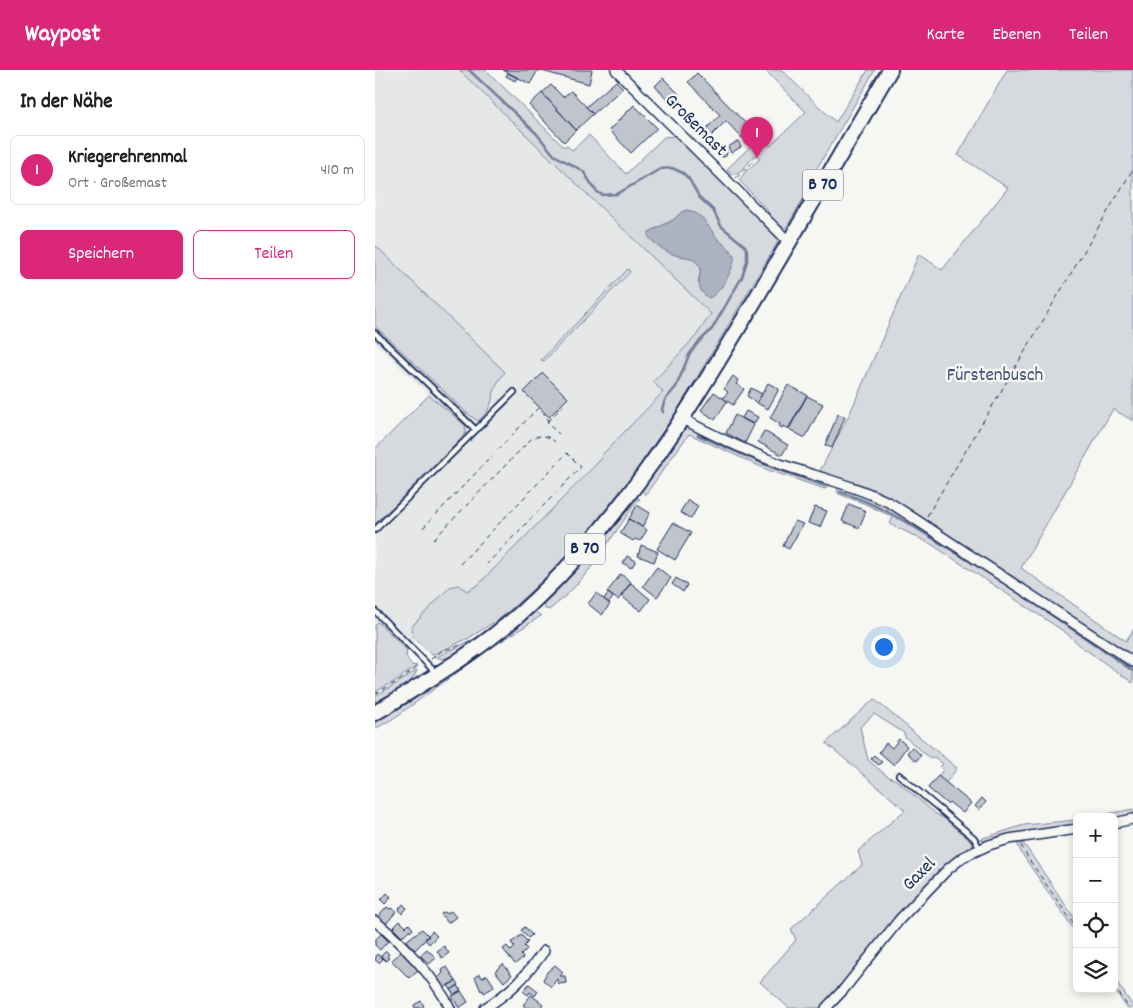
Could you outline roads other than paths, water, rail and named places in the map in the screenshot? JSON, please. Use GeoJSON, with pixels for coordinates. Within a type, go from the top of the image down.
{"type":"FeatureCollection","features":[{"type":"Feature","properties":{"kind":"main road","name":"B 70"},"geometry":{"type":"LineString","coordinates":[[375,713],[464,657],[511,622],[568,568],[597,535],[683,419],[890,70]]}},
{"type":"Feature","properties":{"kind":"street","name":"Großemast"},"geometry":{"type":"LineString","coordinates":[[621,72],[789,242]]}},
{"type":"Feature","properties":{"kind":"street"},"geometry":{"type":"LineString","coordinates":[[683,419],[732,444],[779,463],[883,499],[1133,662]]}},
{"type":"Feature","properties":{"kind":"street"},"geometry":{"type":"LineString","coordinates":[[1118,822],[1133,819]]}},
{"type":"Feature","properties":{"kind":"street","name":"Gaxel"},"geometry":{"type":"LineString","coordinates":[[826,1008],[919,898],[963,856],[980,848],[1018,837],[1073,830]]}},
{"type":"Feature","properties":{"kind":"street"},"geometry":{"type":"LineString","coordinates":[[377,926],[427,972],[450,1008]]}},
{"type":"Feature","properties":{"kind":"street"},"geometry":{"type":"LineString","coordinates":[[485,1008],[517,986],[544,951]]}},
{"type":"Feature","properties":{"kind":"lane"},"geometry":{"type":"LineString","coordinates":[[375,333],[476,430]]}},
{"type":"Feature","properties":{"kind":"lane"},"geometry":{"type":"LineString","coordinates":[[375,530],[514,392]]}},
{"type":"Feature","properties":{"kind":"lane"},"geometry":{"type":"LineString","coordinates":[[375,611],[437,675]]}},
{"type":"Feature","properties":{"kind":"lane"},"geometry":{"type":"LineString","coordinates":[[899,775],[974,838],[980,848]]}},
{"type":"Feature","properties":{"kind":"waterway"},"geometry":{"type":"LineString","coordinates":[[469,70],[536,133],[554,155],[583,171],[596,191],[602,195],[617,194],[660,169],[672,168],[683,173],[689,179],[699,197],[713,210],[721,226],[745,246],[747,261],[742,277],[712,329],[689,355],[676,387],[665,400],[663,412]]}},
{"type":"Feature","properties":{"kind":"waterway"},"geometry":{"type":"LineString","coordinates":[[698,435],[771,467],[825,486]]}},
{"type":"Feature","properties":{"kind":"waterway"},"geometry":{"type":"LineString","coordinates":[[840,492],[881,509],[920,530],[1016,591],[1133,671]]}},
{"type":"Feature","properties":{"kind":"place","name":"Kriegerehrenmal"},"geometry":{"type":"Point","coordinates":[757,158]}},
{"type":"Feature","properties":{"kind":"park label","name":"Fürstenbusch"},"geometry":{"type":"Point","coordinates":[995,376]}}]}
